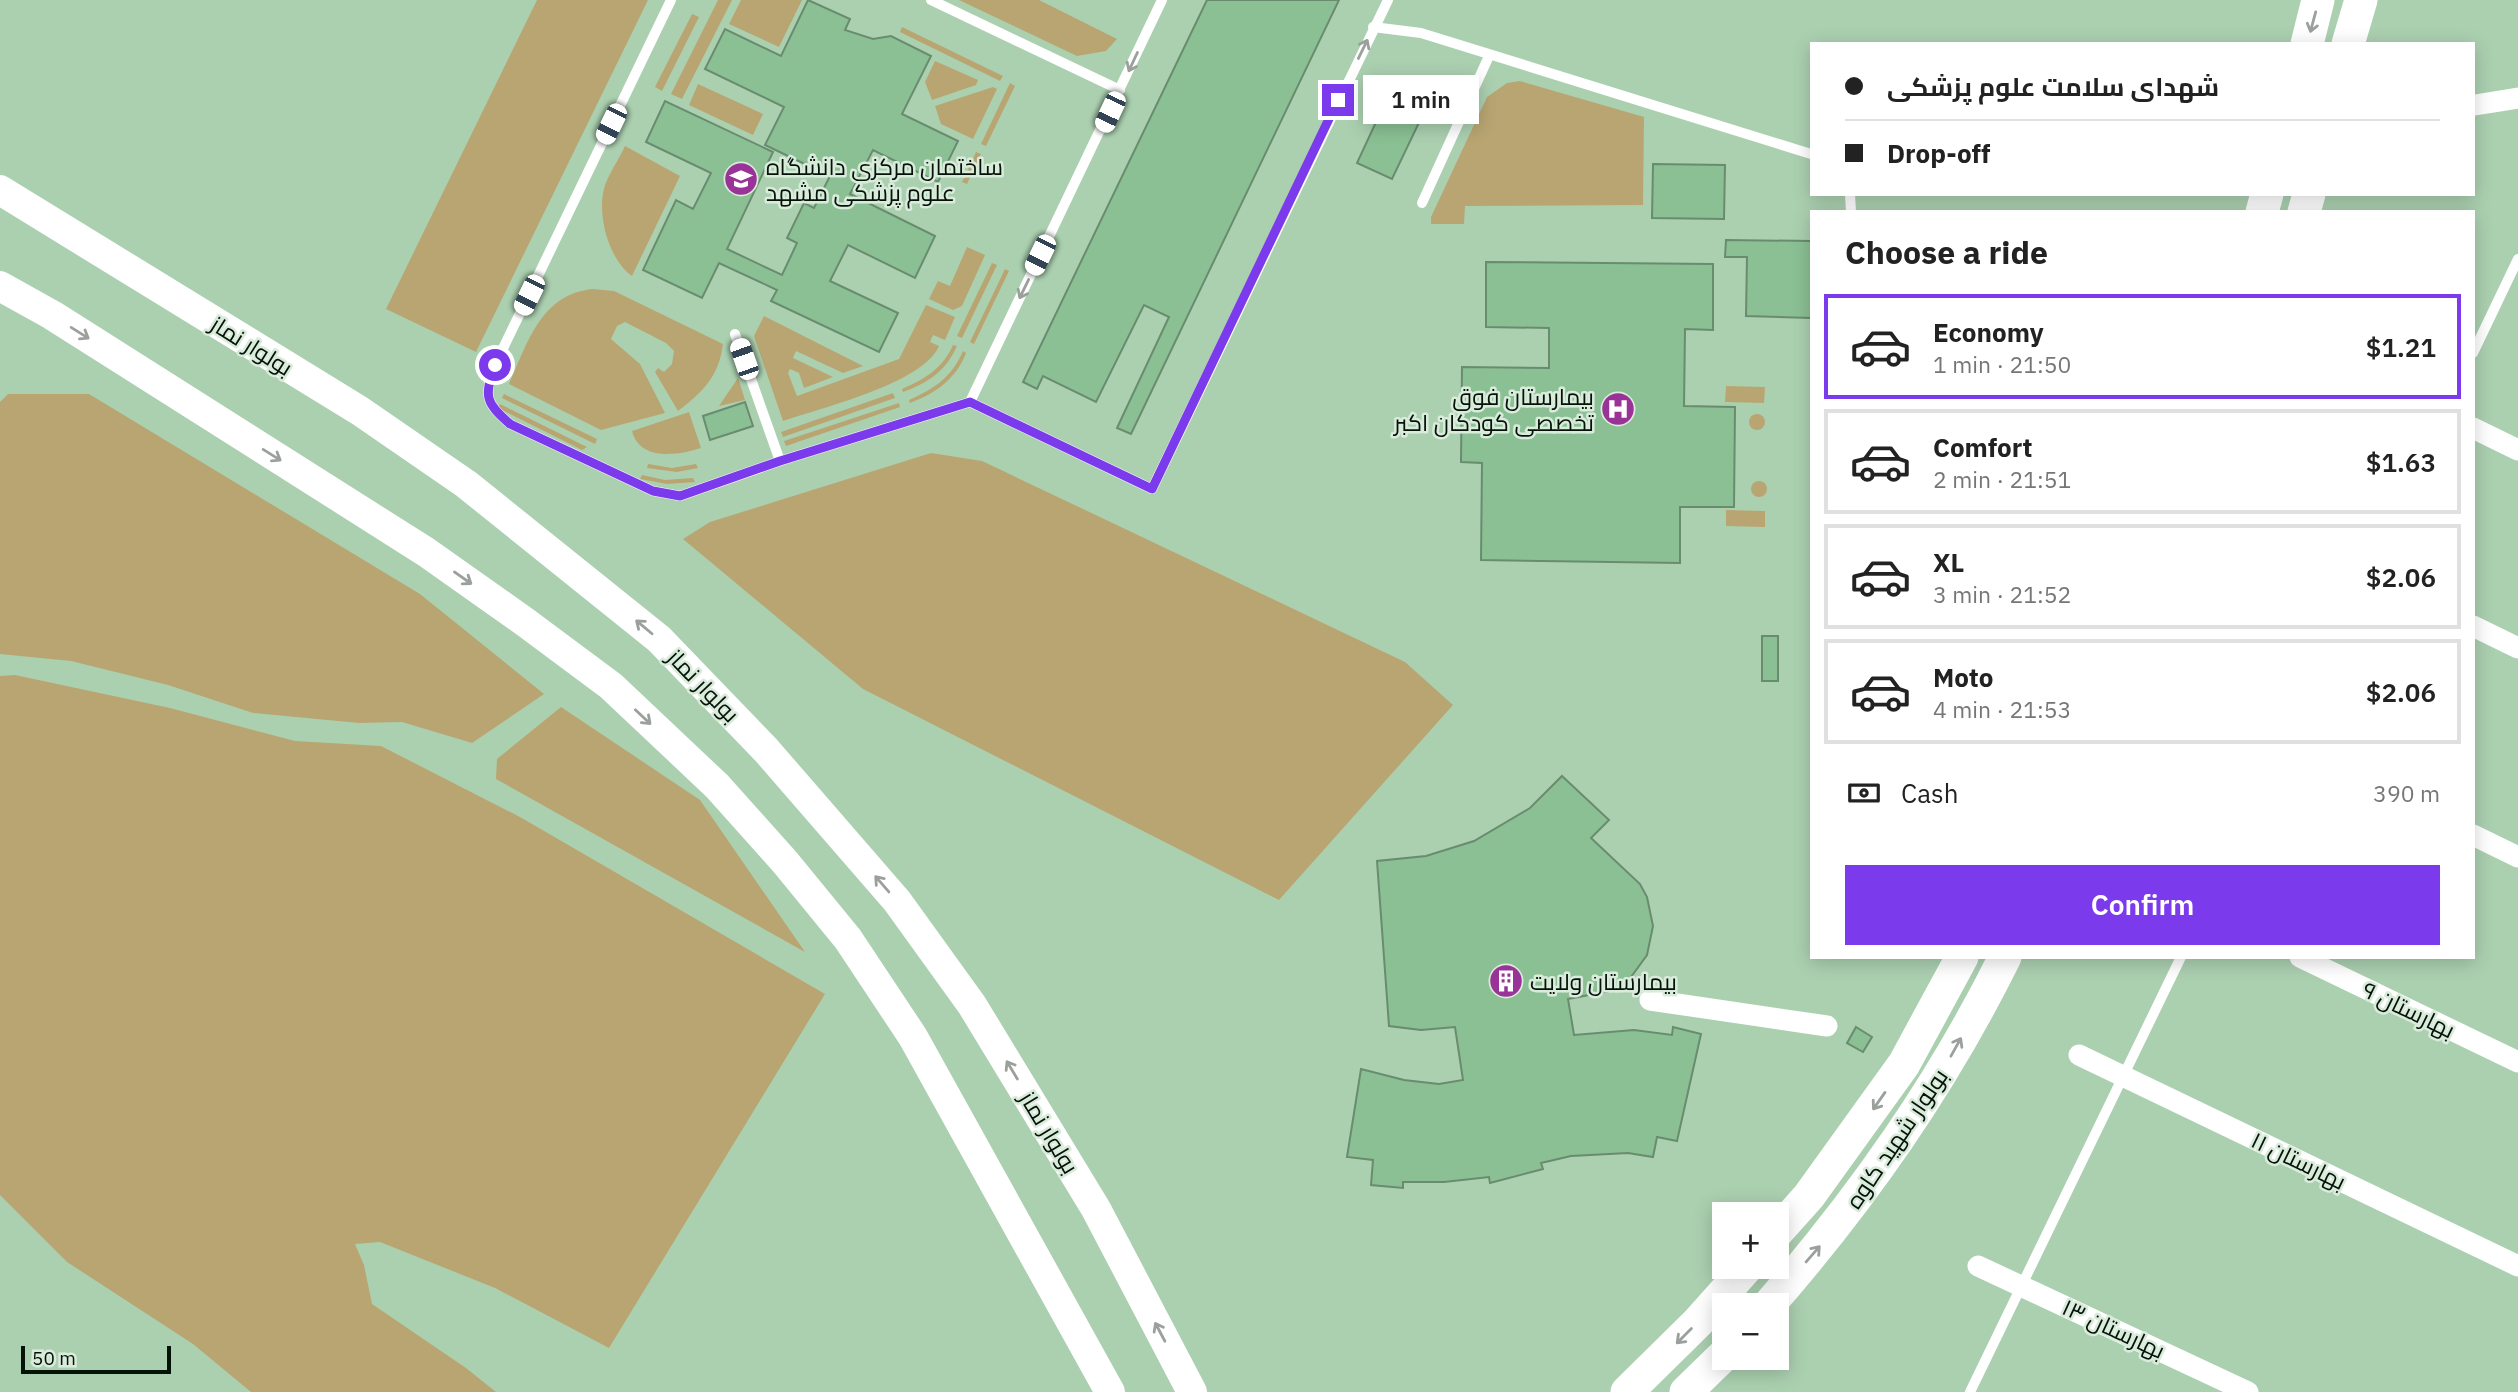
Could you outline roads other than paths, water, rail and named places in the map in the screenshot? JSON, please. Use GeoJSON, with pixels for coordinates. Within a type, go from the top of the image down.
{"type":"FeatureCollection","features":[{"type":"Feature","properties":{"kind":"main road"},"geometry":{"type":"LineString","coordinates":[[2308,42],[2318,0]]}},
{"type":"Feature","properties":{"kind":"main road"},"geometry":{"type":"LineString","coordinates":[[2349,42],[2361,0]]}},
{"type":"Feature","properties":{"kind":"main road","name":"بولوار نماز"},"geometry":{"type":"LineString","coordinates":[[0,190],[360,411],[466,484],[659,639],[766,750],[880,882],[972,1005],[1096,1209],[1192,1392]]}},
{"type":"Feature","properties":{"kind":"main road"},"geometry":{"type":"LineString","coordinates":[[0,279],[52,315],[426,552],[525,622],[611,686],[717,786],[785,862],[848,939],[913,1037],[1110,1392]]}},
{"type":"Feature","properties":{"kind":"main road"},"geometry":{"type":"LineString","coordinates":[[0,286],[52,315]]}},
{"type":"Feature","properties":{"kind":"main road","name":"بولوار شهید کاوه"},"geometry":{"type":"LineString","coordinates":[[1789,1218],[1809,1196],[1904,1064],[1961,959]]}},
{"type":"Feature","properties":{"kind":"main road","name":"بولوار شهید کاوه"},"geometry":{"type":"LineString","coordinates":[[1779,1293],[1836,1227],[1899,1140],[2005,959]]}},
{"type":"Feature","properties":{"kind":"main road"},"geometry":{"type":"LineString","coordinates":[[1627,1392],[1698,1322],[1736,1279]]}},
{"type":"Feature","properties":{"kind":"main road"},"geometry":{"type":"LineString","coordinates":[[1686,1392],[1712,1367]]}},
{"type":"Feature","properties":{"kind":"street"},"geometry":{"type":"LineString","coordinates":[[2475,105],[2518,98]]}},
{"type":"Feature","properties":{"kind":"street"},"geometry":{"type":"LineString","coordinates":[[2475,429],[2518,450]]}},
{"type":"Feature","properties":{"kind":"street"},"geometry":{"type":"LineString","coordinates":[[2475,627],[2518,648]]}},
{"type":"Feature","properties":{"kind":"street"},"geometry":{"type":"LineString","coordinates":[[2475,836],[2518,856]]}},
{"type":"Feature","properties":{"kind":"street","name":"بهارستان ۹"},"geometry":{"type":"LineString","coordinates":[[2304,959],[2518,1062]]}},
{"type":"Feature","properties":{"kind":"street"},"geometry":{"type":"LineString","coordinates":[[1650,1000],[1827,1026]]}},
{"type":"Feature","properties":{"kind":"street","name":"بهارستان ۱۱"},"geometry":{"type":"LineString","coordinates":[[2079,1055],[2518,1266]]}},
{"type":"Feature","properties":{"kind":"street","name":"بهارستان ۱۳"},"geometry":{"type":"LineString","coordinates":[[1978,1266],[2248,1392]]}},
{"type":"Feature","properties":{"kind":"lane"},"geometry":{"type":"LineString","coordinates":[[671,0],[495,365],[486,390],[490,407],[510,424],[653,491],[680,496],[780,461],[970,402],[1152,489],[1388,0]]}},
{"type":"Feature","properties":{"kind":"lane"},"geometry":{"type":"LineString","coordinates":[[931,0],[1120,90]]}},
{"type":"Feature","properties":{"kind":"lane"},"geometry":{"type":"LineString","coordinates":[[970,402],[1163,0]]}},
{"type":"Feature","properties":{"kind":"lane"},"geometry":{"type":"LineString","coordinates":[[1374,27],[1421,33],[1810,154]]}},
{"type":"Feature","properties":{"kind":"lane"},"geometry":{"type":"LineString","coordinates":[[1422,203],[1489,56]]}},
{"type":"Feature","properties":{"kind":"lane"},"geometry":{"type":"LineString","coordinates":[[2475,349],[2518,259]]}},
{"type":"Feature","properties":{"kind":"lane"},"geometry":{"type":"LineString","coordinates":[[735,334],[780,461]]}},
{"type":"Feature","properties":{"kind":"lane"},"geometry":{"type":"LineString","coordinates":[[1970,1392],[2180,959]]}},
{"type":"Feature","properties":{"kind":"place","name":"ساختمان مرکزی دانشگاه علوم پزشکی مشهد"},"geometry":{"type":"Point","coordinates":[741,179]}},
{"type":"Feature","properties":{"kind":"place","name":"بیمارستان فوق تخصصی کودکان اکبر"},"geometry":{"type":"Point","coordinates":[1618,409]}},
{"type":"Feature","properties":{"kind":"place","name":"بیمارستان ولایت"},"geometry":{"type":"Point","coordinates":[1506,981]}}]}
